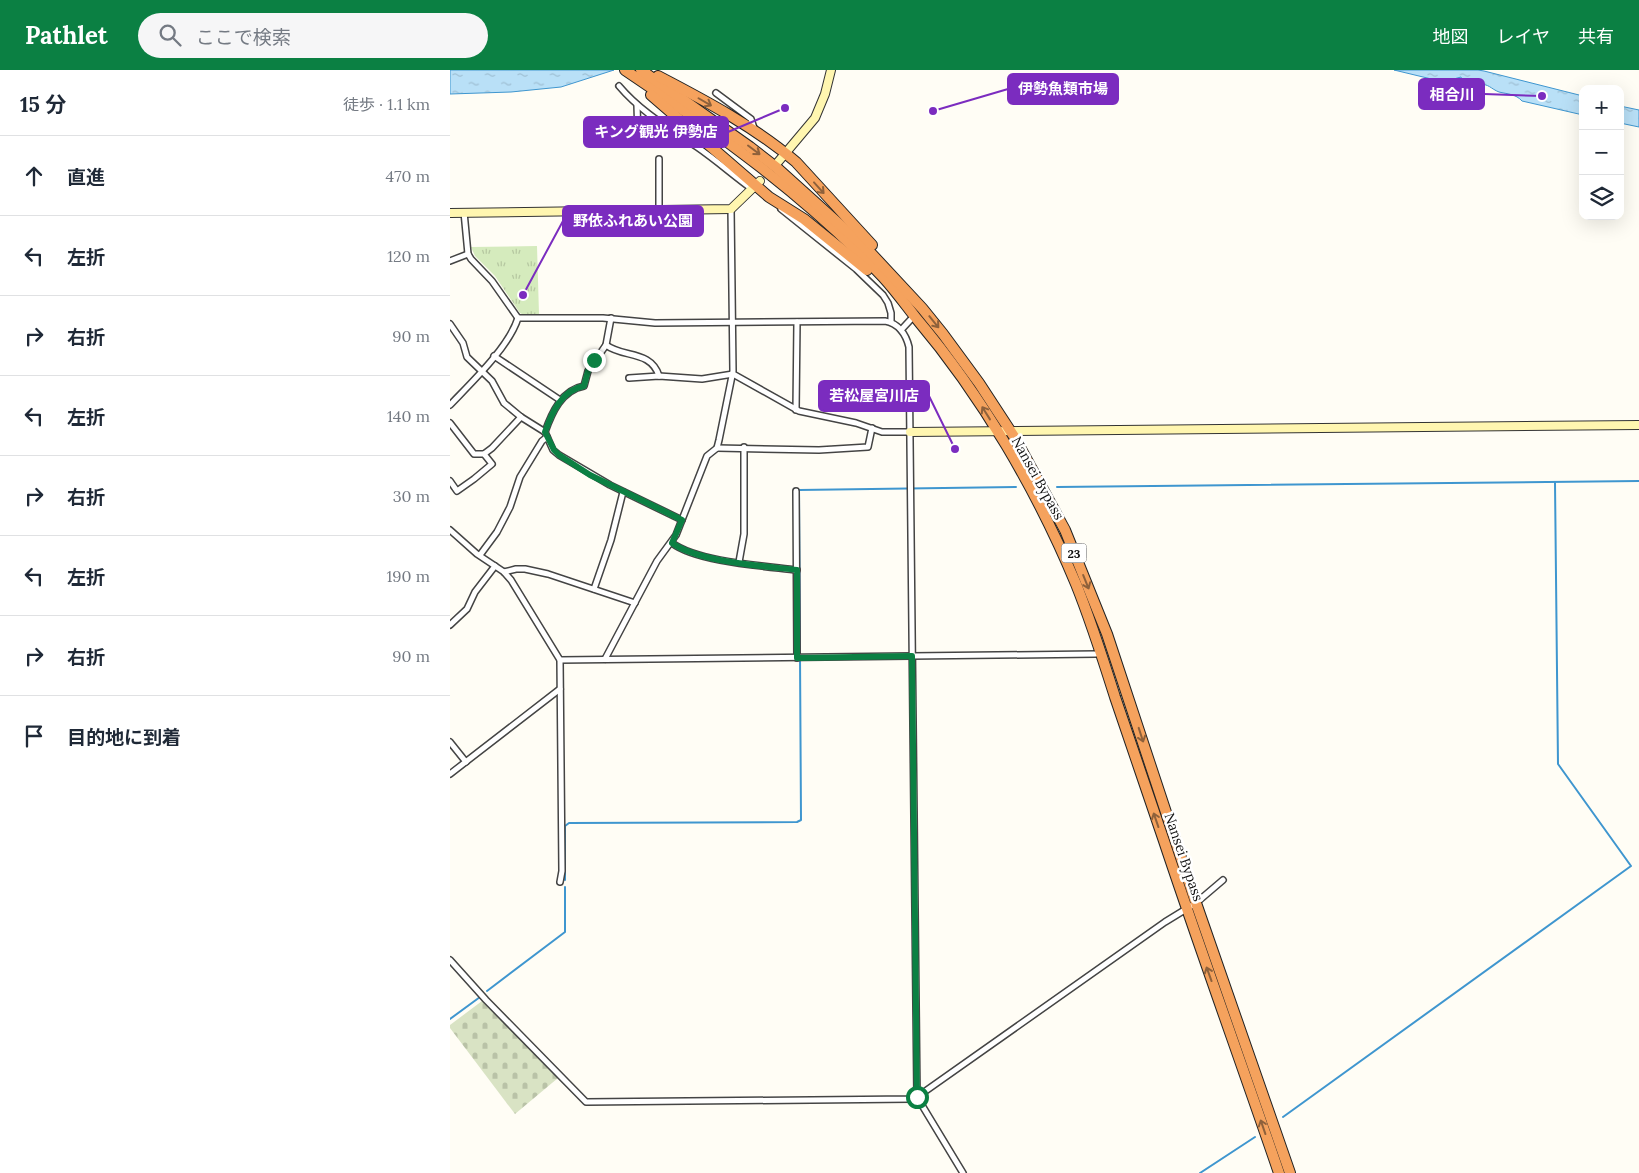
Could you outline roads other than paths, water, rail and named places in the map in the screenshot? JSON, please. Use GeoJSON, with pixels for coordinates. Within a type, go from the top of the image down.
{"type":"FeatureCollection","features":[{"type":"Feature","properties":{"kind":"highway"},"geometry":{"type":"LineString","coordinates":[[915,316],[862,266],[804,219],[769,197],[636,83],[635,71],[687,91],[755,131],[796,162],[907,284],[922,308]]}},
{"type":"Feature","properties":{"kind":"highway","name":"Nansei Bypass"},"geometry":{"type":"LineString","coordinates":[[635,71],[750,147],[777,168],[868,250],[922,308],[979,383],[1011,432],[1064,530],[1107,634],[1196,903],[1290,1173]]}},
{"type":"Feature","properties":{"kind":"highway","name":"Nansei Bypass"},"geometry":{"type":"LineString","coordinates":[[635,71],[800,199],[831,226],[883,277],[959,373],[997,432],[1042,511],[1075,583],[1089,619],[1186,908],[1279,1173]]}},
{"type":"Feature","properties":{"kind":"street"},"geometry":{"type":"LineString","coordinates":[[778,162],[815,118],[825,94],[831,70]]}},
{"type":"Feature","properties":{"kind":"street"},"geometry":{"type":"LineString","coordinates":[[450,212],[731,209],[756,185],[669,130],[636,105],[619,86]]}},
{"type":"Feature","properties":{"kind":"street"},"geometry":{"type":"LineString","coordinates":[[716,93],[750,118],[755,131]]}},
{"type":"Feature","properties":{"kind":"street"},"geometry":{"type":"LineString","coordinates":[[636,105],[638,138]]}},
{"type":"Feature","properties":{"kind":"street"},"geometry":{"type":"LineString","coordinates":[[659,159],[659,210]]}},
{"type":"Feature","properties":{"kind":"street"},"geometry":{"type":"LineString","coordinates":[[769,197],[787,214],[856,269],[883,295],[888,303],[892,322]]}},
{"type":"Feature","properties":{"kind":"street"},"geometry":{"type":"LineString","coordinates":[[717,448],[733,374],[731,209]]}},
{"type":"Feature","properties":{"kind":"street"},"geometry":{"type":"LineString","coordinates":[[464,212],[468,254],[492,282],[518,318]]}},
{"type":"Feature","properties":{"kind":"street"},"geometry":{"type":"LineString","coordinates":[[450,261],[468,254]]}},
{"type":"Feature","properties":{"kind":"street"},"geometry":{"type":"LineString","coordinates":[[901,330],[915,316]]}},
{"type":"Feature","properties":{"kind":"street"},"geometry":{"type":"LineString","coordinates":[[518,318],[611,318],[655,323],[892,322],[907,339],[909,347],[917,1097],[964,1173]]}},
{"type":"Feature","properties":{"kind":"street"},"geometry":{"type":"LineString","coordinates":[[450,405],[482,372],[511,335],[518,318]]}},
{"type":"Feature","properties":{"kind":"street"},"geometry":{"type":"LineString","coordinates":[[480,555],[497,532],[510,507],[520,477],[546,434],[560,400],[568,392],[584,386],[588,371],[606,344],[611,318]]}},
{"type":"Feature","properties":{"kind":"street"},"geometry":{"type":"LineString","coordinates":[[796,410],[797,322]]}},
{"type":"Feature","properties":{"kind":"street"},"geometry":{"type":"LineString","coordinates":[[450,324],[463,343],[467,357],[492,381],[504,403],[546,434],[554,450],[559,455],[590,475],[682,520]]}},
{"type":"Feature","properties":{"kind":"street"},"geometry":{"type":"LineString","coordinates":[[606,344],[619,351],[644,358],[652,363],[660,376]]}},
{"type":"Feature","properties":{"kind":"street"},"geometry":{"type":"LineString","coordinates":[[494,356],[560,400]]}},
{"type":"Feature","properties":{"kind":"street"},"geometry":{"type":"LineString","coordinates":[[629,378],[660,376],[702,379],[733,374],[796,410],[890,432],[1639,425]]}},
{"type":"Feature","properties":{"kind":"street"},"geometry":{"type":"LineString","coordinates":[[450,423],[474,454],[484,454],[521,417]]}},
{"type":"Feature","properties":{"kind":"street"},"geometry":{"type":"LineString","coordinates":[[605,659],[657,561],[672,543],[707,456],[717,448],[744,447],[819,450],[868,447],[872,428]]}},
{"type":"Feature","properties":{"kind":"street"},"geometry":{"type":"LineString","coordinates":[[739,562],[744,534],[744,447]]}},
{"type":"Feature","properties":{"kind":"street"},"geometry":{"type":"LineString","coordinates":[[450,481],[456,491],[474,480],[492,464],[484,454]]}},
{"type":"Feature","properties":{"kind":"street"},"geometry":{"type":"LineString","coordinates":[[796,491],[800,658]]}},
{"type":"Feature","properties":{"kind":"street"},"geometry":{"type":"LineString","coordinates":[[594,589],[611,540],[623,492]]}},
{"type":"Feature","properties":{"kind":"street"},"geometry":{"type":"LineString","coordinates":[[450,530],[504,572],[511,580],[560,660],[562,870],[560,882]]}},
{"type":"Feature","properties":{"kind":"street"},"geometry":{"type":"LineString","coordinates":[[672,543],[698,555],[797,570]]}},
{"type":"Feature","properties":{"kind":"street"},"geometry":{"type":"LineString","coordinates":[[450,625],[467,609],[475,592],[495,566]]}},
{"type":"Feature","properties":{"kind":"street"},"geometry":{"type":"LineString","coordinates":[[504,572],[525,569],[548,574],[635,603]]}},
{"type":"Feature","properties":{"kind":"street"},"geometry":{"type":"LineString","coordinates":[[560,660],[1096,654]]}},
{"type":"Feature","properties":{"kind":"street"},"geometry":{"type":"LineString","coordinates":[[450,774],[560,689]]}},
{"type":"Feature","properties":{"kind":"street"},"geometry":{"type":"LineString","coordinates":[[450,742],[466,762]]}},
{"type":"Feature","properties":{"kind":"street"},"geometry":{"type":"LineString","coordinates":[[450,960],[486,1000],[586,1102],[884,1099],[917,1097],[1186,908],[1196,903],[1224,880]]}},
{"type":"Feature","properties":{"kind":"water"},"geometry":{"type":"Polygon","coordinates":[[[450,70],[614,70],[561,87],[511,92],[450,94],[450,70]]]}},
{"type":"Feature","properties":{"kind":"water"},"geometry":{"type":"Polygon","coordinates":[[[1394,70],[1484,71],[1579,95],[1579,114],[1522,101],[1487,86],[1464,81],[1461,77],[1450,80],[1448,83],[1394,70]]]}},
{"type":"Feature","properties":{"kind":"water"},"geometry":{"type":"Polygon","coordinates":[[[1624,107],[1639,110],[1639,127],[1624,124],[1624,107]]]}},
{"type":"Feature","properties":{"kind":"waterway"},"geometry":{"type":"LineString","coordinates":[[1057,487],[1639,481]]}},
{"type":"Feature","properties":{"kind":"waterway"},"geometry":{"type":"LineString","coordinates":[[1283,1117],[1631,866],[1558,764],[1555,483]]}},
{"type":"Feature","properties":{"kind":"waterway"},"geometry":{"type":"LineString","coordinates":[[565,880],[565,826],[569,823],[797,822],[801,820],[799,490],[1016,487]]}},
{"type":"Feature","properties":{"kind":"waterway"},"geometry":{"type":"LineString","coordinates":[[487,991],[565,932],[565,887]]}},
{"type":"Feature","properties":{"kind":"waterway"},"geometry":{"type":"LineString","coordinates":[[450,1019],[480,997]]}},
{"type":"Feature","properties":{"kind":"waterway"},"geometry":{"type":"LineString","coordinates":[[1200,1173],[1255,1137]]}},
{"type":"Feature","properties":{"kind":"place","name":"相合川"},"geometry":{"type":"Point","coordinates":[1542,96]}},
{"type":"Feature","properties":{"kind":"place","name":"キング観光 伊勢店"},"geometry":{"type":"Point","coordinates":[785,108]}},
{"type":"Feature","properties":{"kind":"place","name":"伊勢魚類市場"},"geometry":{"type":"Point","coordinates":[933,111]}},
{"type":"Feature","properties":{"kind":"place","name":"野依ふれあい公園"},"geometry":{"type":"Point","coordinates":[523,295]}},
{"type":"Feature","properties":{"kind":"place","name":"若松屋宮川店"},"geometry":{"type":"Point","coordinates":[955,449]}}]}
